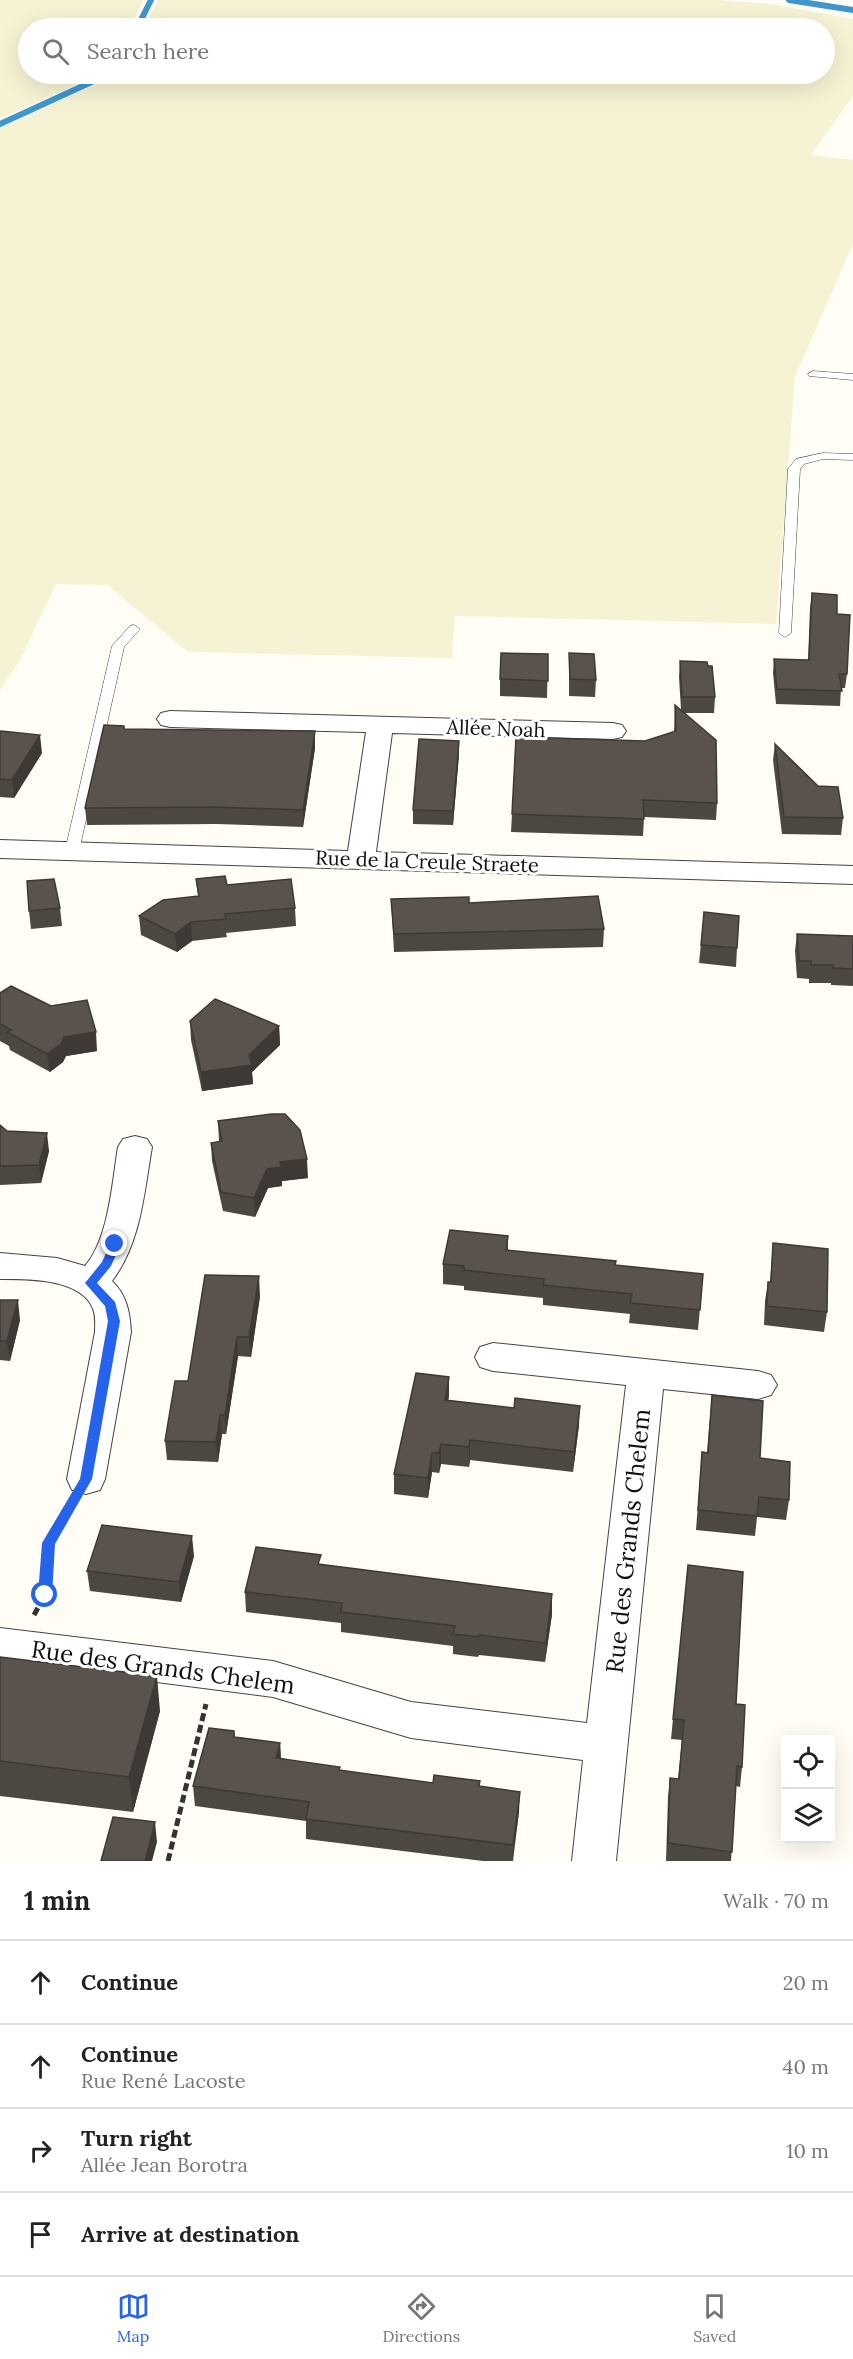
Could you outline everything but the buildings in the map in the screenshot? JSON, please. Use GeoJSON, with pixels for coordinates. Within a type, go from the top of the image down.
{"type":"FeatureCollection","features":[{"type":"Feature","properties":{"kind":"street","name":"Allée Noah"},"geometry":{"type":"LineString","coordinates":[[170,719],[613,731]]}},
{"type":"Feature","properties":{"kind":"street"},"geometry":{"type":"LineString","coordinates":[[361,859],[380,725]]}},
{"type":"Feature","properties":{"kind":"street","name":"Rue de la Creule Straete"},"geometry":{"type":"LineString","coordinates":[[0,849],[853,875]]}},
{"type":"Feature","properties":{"kind":"street"},"geometry":{"type":"LineString","coordinates":[[90,1283],[107,1263],[115,1244],[135,1147]]}},
{"type":"Feature","properties":{"kind":"street"},"geometry":{"type":"LineString","coordinates":[[0,1266],[59,1270],[90,1283],[111,1305],[114,1321],[86,1479]]}},
{"type":"Feature","properties":{"kind":"street"},"geometry":{"type":"LineString","coordinates":[[493,1357],[758,1385]]}},
{"type":"Feature","properties":{"kind":"street","name":"Rue des Grands Chelem"},"geometry":{"type":"LineString","coordinates":[[594,1861],[646,1373]]}},
{"type":"Feature","properties":{"kind":"street","name":"Rue des Grands Chelem"},"geometry":{"type":"LineString","coordinates":[[9,1646],[283,1681],[411,1720],[607,1744]]}},
{"type":"Feature","properties":{"kind":"lane"},"geometry":{"type":"LineString","coordinates":[[813,374],[853,377]]}},
{"type":"Feature","properties":{"kind":"lane"},"geometry":{"type":"LineString","coordinates":[[784,633],[794,469],[800,461],[823,456],[853,457]]}},
{"type":"Feature","properties":{"kind":"lane"},"geometry":{"type":"LineString","coordinates":[[72,851],[118,646],[134,629]]}},
{"type":"Feature","properties":{"kind":"path"},"geometry":{"type":"LineString","coordinates":[[9,1646],[45,1595],[48,1543],[86,1479]]}},
{"type":"Feature","properties":{"kind":"path"},"geometry":{"type":"LineString","coordinates":[[168,1861],[207,1702],[203,1693],[207,1671]]}},
{"type":"Feature","properties":{"kind":"shaded area"},"geometry":{"type":"Polygon","coordinates":[[[0,0],[143,0],[135,18],[18,18],[18,84],[78,84],[0,119],[0,0]]]}},
{"type":"Feature","properties":{"kind":"shaded area"},"geometry":{"type":"Polygon","coordinates":[[[158,0],[720,0],[771,4],[853,19],[853,96],[811,155],[853,160],[853,244],[795,377],[776,624],[455,616],[452,658],[188,652],[107,585],[56,584],[20,660],[0,690],[0,128],[96,84],[835,84],[835,18],[150,18],[158,0]]]}},
{"type":"Feature","properties":{"kind":"waterway"},"geometry":{"type":"LineString","coordinates":[[142,18],[151,0]]}},
{"type":"Feature","properties":{"kind":"waterway"},"geometry":{"type":"LineString","coordinates":[[789,0],[853,10]]}},
{"type":"Feature","properties":{"kind":"waterway"},"geometry":{"type":"LineString","coordinates":[[0,124],[87,84]]}},
{"type":"Feature","properties":{"kind":"route"},"geometry":{"type":"LineString","coordinates":[[45,1595],[48,1543],[86,1479],[114,1321],[111,1305],[97,1287],[90,1283],[102,1271],[115,1244]]}}]}
